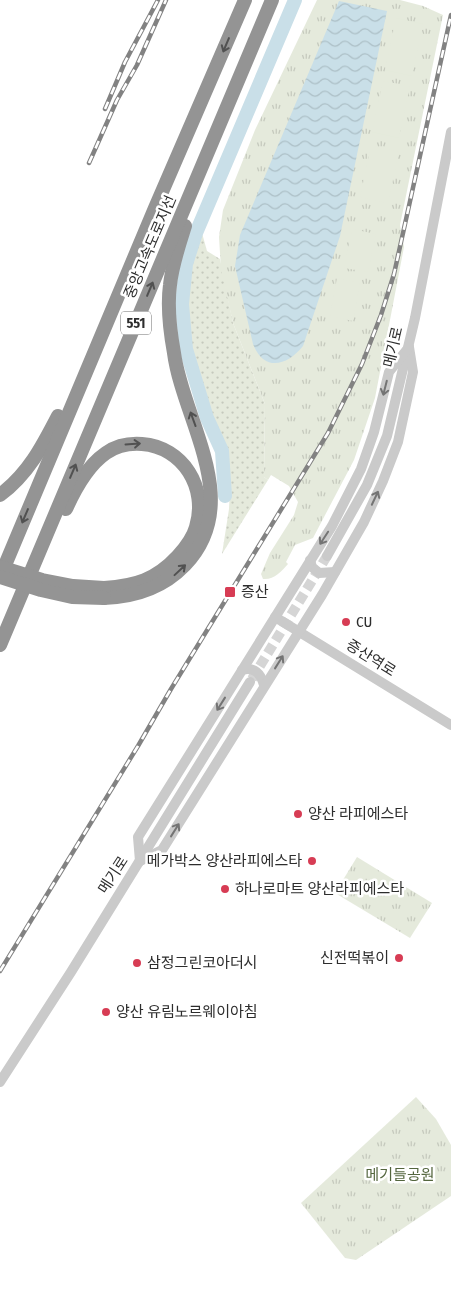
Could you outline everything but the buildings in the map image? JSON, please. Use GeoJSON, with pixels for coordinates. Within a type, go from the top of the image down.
{"type":"FeatureCollection","features":[{"type":"Feature","properties":{"kind":"highway","name":"중앙고속도로지선"},"geometry":{"type":"LineString","coordinates":[[0,577],[245,0]]}},
{"type":"Feature","properties":{"kind":"highway","name":"중앙고속도로지선"},"geometry":{"type":"LineString","coordinates":[[0,645],[272,0]]}},
{"type":"Feature","properties":{"kind":"highway"},"geometry":{"type":"LineString","coordinates":[[0,567],[42,580],[125,597],[143,593],[173,576],[191,559],[197,550],[208,524],[211,497],[202,443],[185,397],[174,355],[170,318],[170,285],[177,253],[191,210],[279,0]]}},
{"type":"Feature","properties":{"kind":"highway"},"geometry":{"type":"LineString","coordinates":[[0,495],[25,472],[37,456],[60,413],[110,297],[123,284]]}},
{"type":"Feature","properties":{"kind":"highway"},"geometry":{"type":"LineString","coordinates":[[0,577],[41,590],[72,596],[104,593],[141,583],[175,559],[186,547],[196,528],[199,506],[192,478],[181,461],[163,448],[149,444],[135,443],[120,446],[105,454],[86,474],[70,500],[5,650],[0,655]]}},
{"type":"Feature","properties":{"kind":"street","name":"메기로"},"geometry":{"type":"LineString","coordinates":[[326,556],[367,485],[387,436],[409,347],[451,132]]}},
{"type":"Feature","properties":{"kind":"street"},"geometry":{"type":"LineString","coordinates":[[409,347],[413,372],[398,442],[364,522],[335,572],[162,850],[140,861],[138,838],[332,526],[361,469],[374,432],[388,372],[409,347]]}},
{"type":"Feature","properties":{"kind":"street"},"geometry":{"type":"LineString","coordinates":[[310,560],[312,567],[319,572],[335,572]]}},
{"type":"Feature","properties":{"kind":"street","name":"증산역로"},"geometry":{"type":"LineString","coordinates":[[275,617],[451,725]]}},
{"type":"Feature","properties":{"kind":"street"},"geometry":{"type":"LineString","coordinates":[[242,670],[247,668],[257,671],[262,676],[264,685]]}},
{"type":"Feature","properties":{"kind":"street","name":"메기로"},"geometry":{"type":"LineString","coordinates":[[0,1082],[140,861],[250,682]]}},
{"type":"Feature","properties":{"kind":"green space"},"geometry":{"type":"Polygon","coordinates":[[[317,0],[400,0],[423,6],[443,15],[400,225],[404,247],[375,398],[354,460],[313,538],[295,545],[286,562],[288,564],[283,570],[274,577],[263,579],[261,574],[270,553],[294,515],[298,502],[289,486],[271,475],[268,480],[264,477],[265,404],[233,323],[221,269],[219,237],[223,210],[255,130],[317,0]]]}},
{"type":"Feature","properties":{"kind":"green space"},"geometry":{"type":"Polygon","coordinates":[[[396,18],[423,24],[412,76],[385,70],[396,18]]]}},
{"type":"Feature","properties":{"kind":"green space"},"geometry":{"type":"Polygon","coordinates":[[[383,81],[410,86],[399,138],[372,132],[383,81]]]}},
{"type":"Feature","properties":{"kind":"green space"},"geometry":{"type":"Polygon","coordinates":[[[371,146],[399,152],[388,203],[360,197],[371,146]]]}},
{"type":"Feature","properties":{"kind":"green space"},"geometry":{"type":"Polygon","coordinates":[[[352,229],[376,234],[368,272],[344,268],[352,229]]]}},
{"type":"Feature","properties":{"kind":"green space"},"geometry":{"type":"Polygon","coordinates":[[[202,233],[207,251],[220,259],[233,323],[265,404],[264,477],[268,480],[222,554],[229,509],[230,488],[225,447],[208,407],[189,339],[187,299],[190,269],[202,233]]]}},
{"type":"Feature","properties":{"kind":"green space"},"geometry":{"type":"Polygon","coordinates":[[[337,278],[360,283],[353,321],[330,316],[337,278]]]}},
{"type":"Feature","properties":{"kind":"green space"},"geometry":{"type":"Polygon","coordinates":[[[357,857],[432,903],[410,938],[335,893],[357,857]]]}},
{"type":"Feature","properties":{"kind":"green space","name":"메기들공원"},"geometry":{"type":"Polygon","coordinates":[[[416,1097],[436,1119],[451,1145],[451,1196],[356,1260],[345,1258],[301,1203],[416,1097]]]}},
{"type":"Feature","properties":{"kind":"water"},"geometry":{"type":"Polygon","coordinates":[[[339,1],[387,11],[340,236],[303,346],[297,353],[283,362],[269,362],[263,359],[253,344],[235,266],[240,235],[339,1]]]}},
{"type":"Feature","properties":{"kind":"waterway"},"geometry":{"type":"LineString","coordinates":[[225,496],[222,451],[207,418],[186,349],[182,304],[186,264],[196,233],[295,0]]}},
{"type":"Feature","properties":{"kind":"tunnel"},"geometry":{"type":"LineString","coordinates":[[252,679],[327,556]]}},
{"type":"Feature","properties":{"kind":"railway"},"geometry":{"type":"LineString","coordinates":[[105,109],[125,62],[158,0]]}},
{"type":"Feature","properties":{"kind":"railway"},"geometry":{"type":"LineString","coordinates":[[89,163],[117,100],[137,65],[166,0]]}},
{"type":"Feature","properties":{"kind":"railway"},"geometry":{"type":"LineString","coordinates":[[0,971],[328,433],[362,364],[394,274],[451,15]]}},
{"type":"Feature","properties":{"kind":"place","name":"증산"},"geometry":{"type":"Point","coordinates":[230,592]}},
{"type":"Feature","properties":{"kind":"place","name":"CU"},"geometry":{"type":"Point","coordinates":[346,622]}},
{"type":"Feature","properties":{"kind":"place","name":"양산 라피에스타"},"geometry":{"type":"Point","coordinates":[298,814]}},
{"type":"Feature","properties":{"kind":"place","name":"메가박스 양산라피에스타"},"geometry":{"type":"Point","coordinates":[312,861]}},
{"type":"Feature","properties":{"kind":"place","name":"하나로마트 양산라피에스타"},"geometry":{"type":"Point","coordinates":[225,889]}},
{"type":"Feature","properties":{"kind":"place","name":"신전떡볶이"},"geometry":{"type":"Point","coordinates":[399,958]}},
{"type":"Feature","properties":{"kind":"place","name":"삼정그린코아더시"},"geometry":{"type":"Point","coordinates":[137,963]}},
{"type":"Feature","properties":{"kind":"place","name":"양산 유림노르웨이아침"},"geometry":{"type":"Point","coordinates":[106,1012]}}]}
